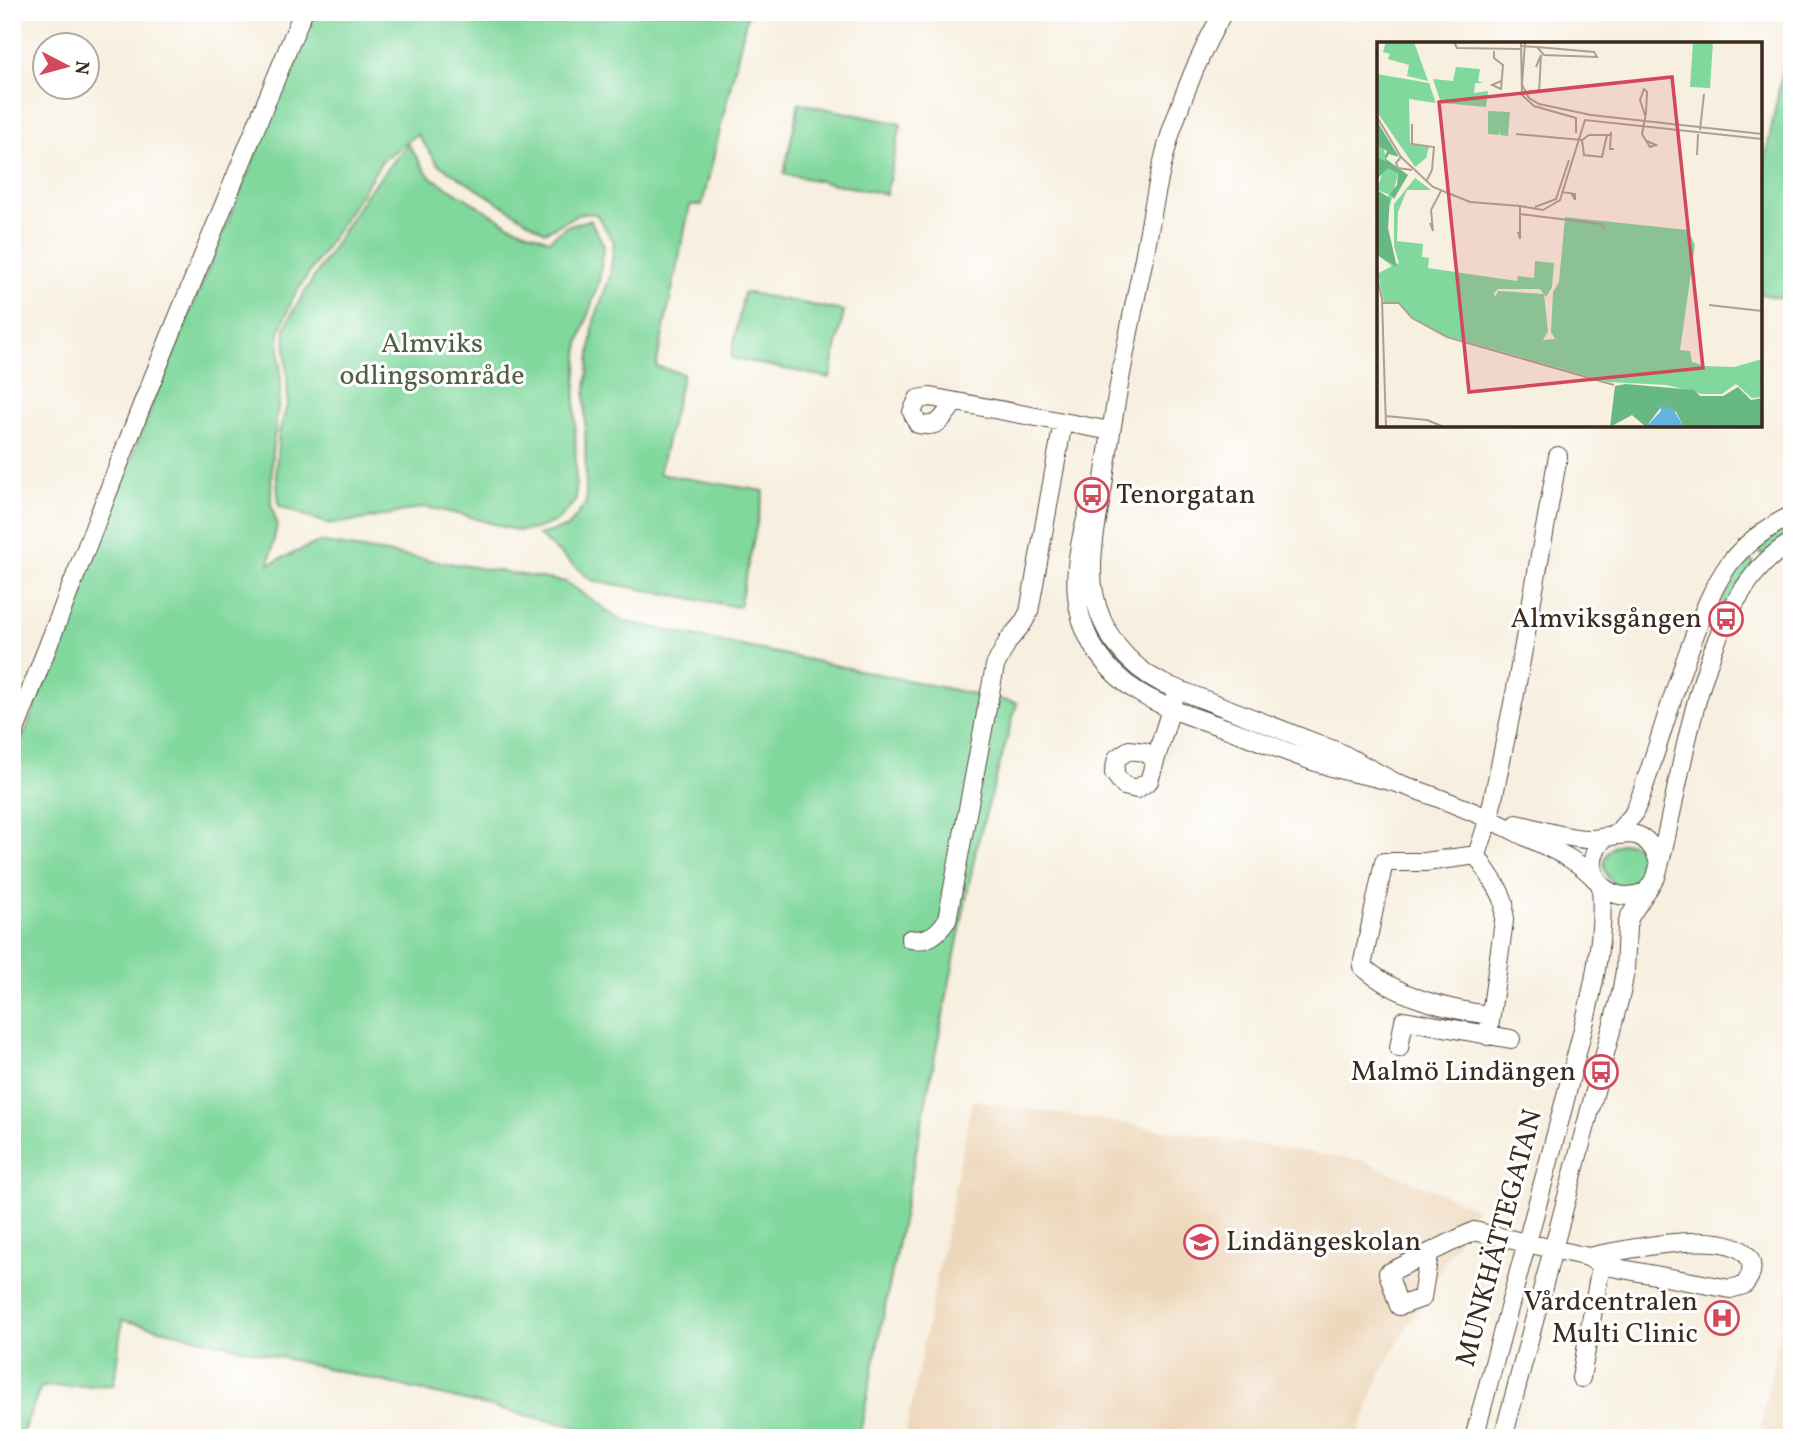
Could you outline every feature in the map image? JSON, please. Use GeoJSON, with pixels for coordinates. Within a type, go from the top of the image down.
{"type":"FeatureCollection","features":[{"type":"Feature","properties":{"kind":"street"},"geometry":{"type":"LineString","coordinates":[[12,738],[142,405],[303,12]]}},
{"type":"Feature","properties":{"kind":"street"},"geometry":{"type":"LineString","coordinates":[[1223,12],[1172,129],[1135,298],[1111,431],[1095,548],[1094,593],[1107,631],[1117,646],[1144,674],[1341,753],[1396,783]]}},
{"type":"Feature","properties":{"kind":"street"},"geometry":{"type":"LineString","coordinates":[[955,402],[1111,431]]}},
{"type":"Feature","properties":{"kind":"street"},"geometry":{"type":"LineString","coordinates":[[910,939],[926,940],[942,928],[947,920],[995,666],[1008,641],[1029,612],[1063,422]]}},
{"type":"Feature","properties":{"kind":"street"},"geometry":{"type":"LineString","coordinates":[[1111,431],[1078,546],[1075,573],[1076,593],[1087,632],[1096,651],[1121,680],[1138,692],[1171,708],[1333,768],[1396,783],[1489,818],[1567,857],[1590,872],[1610,893],[1625,896],[1645,892]]}},
{"type":"Feature","properties":{"kind":"street"},"geometry":{"type":"LineString","coordinates":[[1488,1036],[1504,921],[1504,902],[1477,855],[1489,818],[1515,694],[1558,456]]}},
{"type":"Feature","properties":{"kind":"street","name":"MUNKHÄTTEGATAN"},"geometry":{"type":"LineString","coordinates":[[1474,1438],[1560,1119],[1599,959],[1602,922],[1598,883],[1592,868],[1593,858],[1597,848],[1633,815],[1682,669],[1718,581],[1744,547],[1776,523],[1792,515]]}},
{"type":"Feature","properties":{"kind":"street","name":"MUNKHÄTTEGATAN"},"geometry":{"type":"LineString","coordinates":[[1503,1438],[1621,993],[1627,925],[1636,904],[1653,883],[1704,677],[1722,628],[1743,589],[1769,558],[1792,542]]}},
{"type":"Feature","properties":{"kind":"street"},"geometry":{"type":"LineString","coordinates":[[1155,761],[1177,688]]}},
{"type":"Feature","properties":{"kind":"street"},"geometry":{"type":"LineString","coordinates":[[1489,818],[1573,838],[1633,834],[1655,851],[1659,862]]}},
{"type":"Feature","properties":{"kind":"street"},"geometry":{"type":"LineString","coordinates":[[1477,855],[1425,862],[1384,862],[1363,966],[1378,980],[1393,988],[1461,1012],[1491,1015]]}},
{"type":"Feature","properties":{"kind":"street"},"geometry":{"type":"LineString","coordinates":[[1399,1048],[1404,1020],[1511,1040]]}},
{"type":"Feature","properties":{"kind":"street"},"geometry":{"type":"LineString","coordinates":[[1429,1254],[1474,1231],[1595,1261],[1730,1289],[1744,1285],[1751,1273],[1749,1259],[1739,1250],[1726,1244],[1684,1240],[1595,1261]]}},
{"type":"Feature","properties":{"kind":"street"},"geometry":{"type":"LineString","coordinates":[[1581,1378],[1595,1261]]}},
{"type":"Feature","properties":{"kind":"shaded area","name":"Lindängeskolan"},"geometry":{"type":"Polygon","coordinates":[[[972,1100],[1363,1161],[1476,1208],[1380,1374],[1357,1438],[905,1438],[972,1100]]]}},
{"type":"Feature","properties":{"kind":"shaded area"},"geometry":{"type":"Polygon","coordinates":[[[1792,1270],[1792,1438],[1758,1438],[1792,1270]]]}},
{"type":"Feature","properties":{"kind":"green space"},"geometry":{"type":"Polygon","coordinates":[[[315,12],[748,12],[702,205],[690,205],[656,366],[683,374],[659,474],[764,491],[739,607],[591,580],[538,535],[568,527],[586,503],[585,398],[594,321],[610,276],[614,242],[596,214],[581,213],[545,232],[438,164],[417,134],[382,161],[293,298],[279,333],[281,385],[272,452],[271,504],[277,524],[269,564],[319,542],[566,582],[622,621],[1017,703],[976,849],[859,1438],[623,1438],[122,1320],[114,1385],[41,1387],[20,1438],[12,1438],[12,766],[159,387],[315,12]]]}},
{"type":"Feature","properties":{"kind":"green space"},"geometry":{"type":"Polygon","coordinates":[[[1792,24],[1792,300],[1762,294],[1762,175],[1792,24]]]}},
{"type":"Feature","properties":{"kind":"green space"},"geometry":{"type":"Polygon","coordinates":[[[799,103],[901,124],[886,194],[784,174],[799,103]]]}},
{"type":"Feature","properties":{"kind":"green space","name":"Almviks odlingsområde"},"geometry":{"type":"Polygon","coordinates":[[[408,144],[429,176],[510,225],[549,240],[567,226],[590,220],[604,245],[599,281],[579,343],[575,398],[576,500],[557,521],[536,529],[518,531],[425,507],[329,524],[279,506],[276,468],[279,432],[288,402],[285,328],[366,194],[408,144]]]}},
{"type":"Feature","properties":{"kind":"green space"},"geometry":{"type":"Polygon","coordinates":[[[744,292],[844,311],[830,378],[731,358],[744,292]]]}},
{"type":"Feature","properties":{"kind":"green space"},"geometry":{"type":"Polygon","coordinates":[[[1792,524],[1792,534],[1762,555],[1756,549],[1770,537],[1792,524]]]}},
{"type":"Feature","properties":{"kind":"green space"},"geometry":{"type":"Polygon","coordinates":[[[1748,556],[1754,563],[1723,612],[1719,610],[1724,601],[1722,594],[1737,568],[1748,556]]]}},
{"type":"Feature","properties":{"kind":"green space"},"geometry":{"type":"Polygon","coordinates":[[[1626,843],[1641,850],[1648,865],[1641,880],[1626,887],[1611,880],[1604,865],[1611,850],[1626,843]]]}},
{"type":"Feature","properties":{"kind":"place","name":"Tenorgatan"},"geometry":{"type":"Point","coordinates":[1092,495]}},
{"type":"Feature","properties":{"kind":"place","name":"Almviksgången"},"geometry":{"type":"Point","coordinates":[1726,619]}},
{"type":"Feature","properties":{"kind":"place","name":"Malmö Lindängen"},"geometry":{"type":"Point","coordinates":[1601,1072]}},
{"type":"Feature","properties":{"kind":"place","name":"Lindängeskolan"},"geometry":{"type":"Point","coordinates":[1201,1242]}},
{"type":"Feature","properties":{"kind":"place","name":"Vårdcentralen Multi Clinic"},"geometry":{"type":"Point","coordinates":[1722,1318]}}]}
